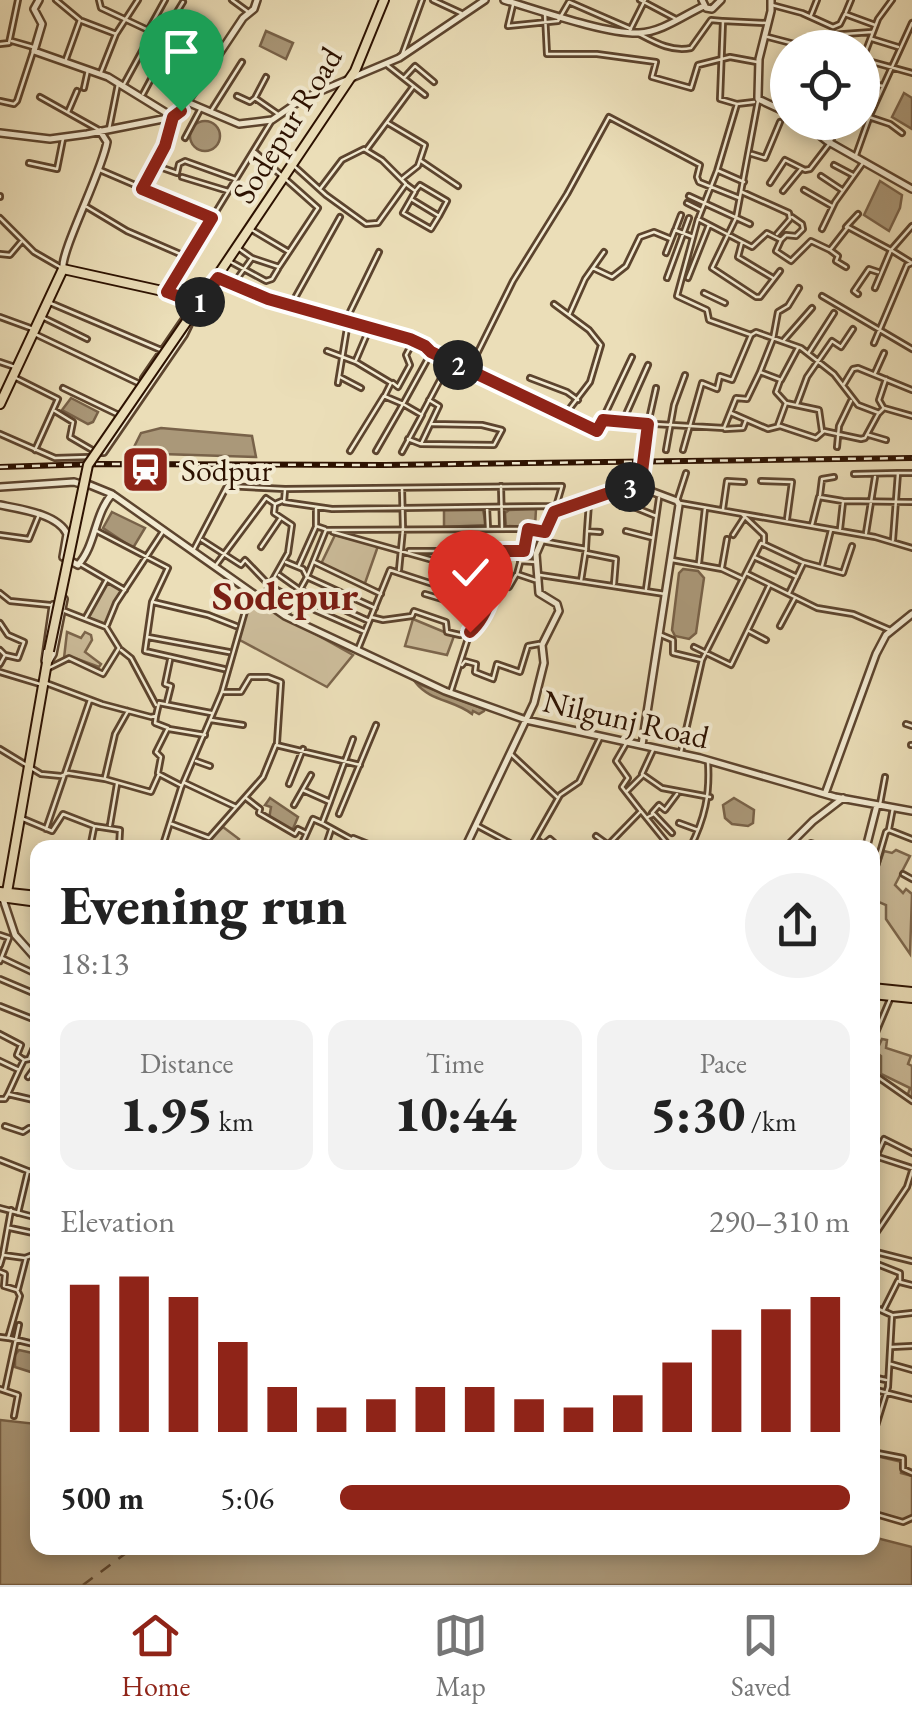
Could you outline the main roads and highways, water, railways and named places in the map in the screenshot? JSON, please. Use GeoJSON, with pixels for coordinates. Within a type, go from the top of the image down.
{"type":"FeatureCollection","features":[{"type":"Feature","properties":{"kind":"main road","name":"Sodepur Road"},"geometry":{"type":"LineString","coordinates":[[27,767],[88,465],[348,81],[375,31],[386,0]]}},
{"type":"Feature","properties":{"kind":"main road"},"geometry":{"type":"LineString","coordinates":[[0,404],[63,268],[167,292],[198,304]]}},
{"type":"Feature","properties":{"kind":"main road"},"geometry":{"type":"LineString","coordinates":[[3,896],[27,767]]}},
{"type":"Feature","properties":{"kind":"main road"},"geometry":{"type":"LineString","coordinates":[[3,896],[27,767]]}},
{"type":"Feature","properties":{"kind":"main road"},"geometry":{"type":"LineString","coordinates":[[3,896],[30,898]]}},
{"type":"Feature","properties":{"kind":"main road"},"geometry":{"type":"LineString","coordinates":[[880,992],[912,995]]}},
{"type":"Feature","properties":{"kind":"main road"},"geometry":{"type":"LineString","coordinates":[[880,993],[912,995]]}},
{"type":"Feature","properties":{"kind":"railway"},"geometry":{"type":"LineString","coordinates":[[0,467],[912,458]]}},
{"type":"Feature","properties":{"kind":"place","name":"Sodpur"},"geometry":{"type":"Point","coordinates":[146,470]}},
{"type":"Feature","properties":{"kind":"district","name":"Sodepur"},"geometry":{"type":"Point","coordinates":[285,595]}}]}
